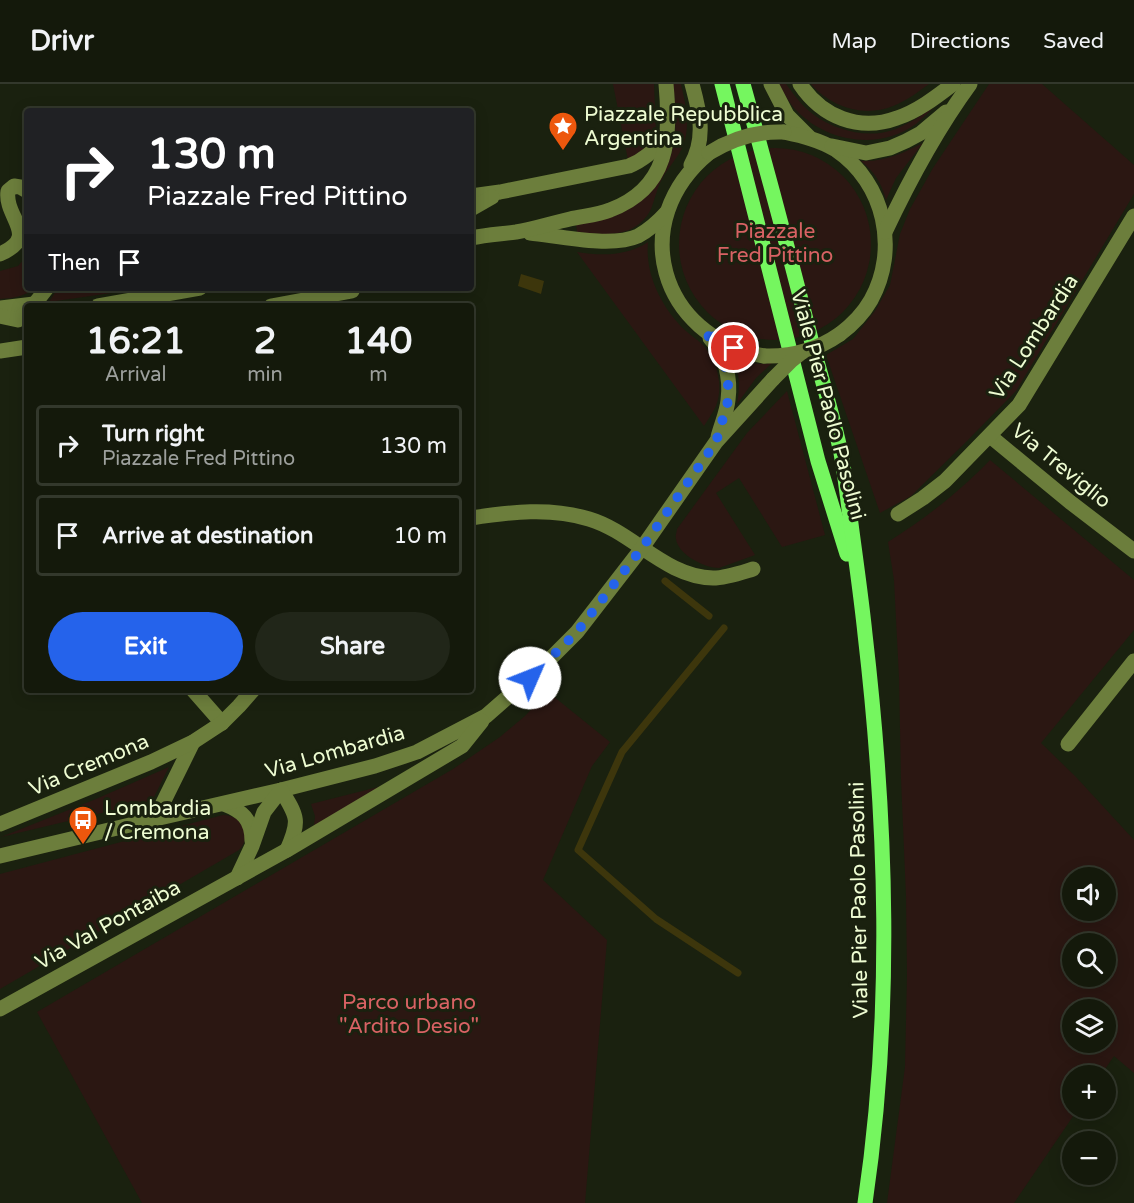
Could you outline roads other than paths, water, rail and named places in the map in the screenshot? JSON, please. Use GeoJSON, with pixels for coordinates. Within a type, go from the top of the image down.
{"type":"FeatureCollection","features":[{"type":"Feature","properties":{"kind":"main road","name":"Viale Pier Paolo Pasolini"},"geometry":{"type":"LineString","coordinates":[[722,84],[818,461],[861,597]]}},
{"type":"Feature","properties":{"kind":"main road","name":"Viale Pier Paolo Pasolini"},"geometry":{"type":"LineString","coordinates":[[743,84],[788,247],[841,455],[861,597],[877,750],[884,916],[884,1002],[879,1082],[865,1203]]}},
{"type":"Feature","properties":{"kind":"street"},"geometry":{"type":"LineString","coordinates":[[474,238],[518,231],[609,211],[639,194],[651,181],[663,157],[667,136],[666,84]]}},
{"type":"Feature","properties":{"kind":"street"},"geometry":{"type":"LineString","coordinates":[[685,176],[709,153],[722,145],[761,132],[784,132],[808,137],[838,152],[853,164],[868,182],[883,219],[885,257],[880,280],[866,308],[858,318],[830,341],[801,352],[777,356],[764,356],[734,348],[704,331],[690,318],[668,279],[662,248],[667,212],[672,198],[697,154],[700,142],[700,118],[692,84]]}},
{"type":"Feature","properties":{"kind":"street"},"geometry":{"type":"LineString","coordinates":[[771,84],[786,115],[808,137]]}},
{"type":"Feature","properties":{"kind":"street"},"geometry":{"type":"LineString","coordinates":[[800,84],[818,104],[834,116],[857,122],[876,123],[896,119],[915,110],[953,84]]}},
{"type":"Feature","properties":{"kind":"street"},"geometry":{"type":"LineString","coordinates":[[885,232],[900,200],[955,104],[970,84]]}},
{"type":"Feature","properties":{"kind":"street"},"geometry":{"type":"LineString","coordinates":[[827,145],[866,153],[890,148],[921,133],[955,104]]}},
{"type":"Feature","properties":{"kind":"street"},"geometry":{"type":"LineString","coordinates":[[474,196],[629,166],[647,156],[667,136]]}},
{"type":"Feature","properties":{"kind":"street"},"geometry":{"type":"LineString","coordinates":[[0,254],[16,244],[20,235],[18,223],[5,203],[7,195],[10,188],[14,186],[24,189]]}},
{"type":"Feature","properties":{"kind":"street"},"geometry":{"type":"LineString","coordinates":[[474,207],[500,192]]}},
{"type":"Feature","properties":{"kind":"street"},"geometry":{"type":"LineString","coordinates":[[5,203],[24,219]]}},
{"type":"Feature","properties":{"kind":"street"},"geometry":{"type":"LineString","coordinates":[[518,231],[616,241],[637,236],[657,224],[667,212]]}},
{"type":"Feature","properties":{"kind":"street","name":"Via Lombardia"},"geometry":{"type":"LineString","coordinates":[[898,514],[945,481],[1019,405],[1134,216]]}},
{"type":"Feature","properties":{"kind":"street"},"geometry":{"type":"LineString","coordinates":[[113,303],[174,291]]}},
{"type":"Feature","properties":{"kind":"street"},"geometry":{"type":"LineString","coordinates":[[287,303],[352,291]]}},
{"type":"Feature","properties":{"kind":"street"},"geometry":{"type":"LineString","coordinates":[[0,308],[24,311]]}},
{"type":"Feature","properties":{"kind":"street"},"geometry":{"type":"LineString","coordinates":[[0,316],[24,313]]}},
{"type":"Feature","properties":{"kind":"street"},"geometry":{"type":"LineString","coordinates":[[0,324],[24,314]]}},
{"type":"Feature","properties":{"kind":"street","name":"Via Lombardia"},"geometry":{"type":"LineString","coordinates":[[704,331],[723,355],[728,383],[728,401],[716,442]]}},
{"type":"Feature","properties":{"kind":"street"},"geometry":{"type":"LineString","coordinates":[[0,351],[24,347]]}},
{"type":"Feature","properties":{"kind":"street","name":"Via Lombardia"},"geometry":{"type":"LineString","coordinates":[[0,856],[375,766],[417,752],[486,716],[543,666],[577,632],[642,548],[716,442],[772,379],[801,352]]}},
{"type":"Feature","properties":{"kind":"street","name":"Via Treviglio"},"geometry":{"type":"LineString","coordinates":[[990,436],[1134,551]]}},
{"type":"Feature","properties":{"kind":"street"},"geometry":{"type":"LineString","coordinates":[[474,518],[530,511],[562,513],[590,519],[611,528],[674,567],[694,576],[714,578],[731,576],[753,568]]}},
{"type":"Feature","properties":{"kind":"street"},"geometry":{"type":"LineString","coordinates":[[1068,744],[1134,661]]}},
{"type":"Feature","properties":{"kind":"street"},"geometry":{"type":"LineString","coordinates":[[196,693],[222,723]]}},
{"type":"Feature","properties":{"kind":"street","name":"Via Cremona"},"geometry":{"type":"LineString","coordinates":[[0,824],[193,742],[222,723],[250,693]]}},
{"type":"Feature","properties":{"kind":"street","name":"Via Val Pontaiba"},"geometry":{"type":"LineString","coordinates":[[0,1009],[287,850],[462,746],[486,716]]}},
{"type":"Feature","properties":{"kind":"street"},"geometry":{"type":"LineString","coordinates":[[155,819],[193,742]]}},
{"type":"Feature","properties":{"kind":"street"},"geometry":{"type":"LineString","coordinates":[[237,878],[264,812],[281,790],[294,812],[296,824],[287,850]]}},
{"type":"Feature","properties":{"kind":"street"},"geometry":{"type":"LineString","coordinates":[[224,804],[237,809],[247,819],[252,834],[252,846]]}},
{"type":"Feature","properties":{"kind":"waterway"},"geometry":{"type":"LineString","coordinates":[[665,581],[709,616]]}},
{"type":"Feature","properties":{"kind":"waterway"},"geometry":{"type":"LineString","coordinates":[[724,628],[622,752],[578,850],[656,919],[738,973]]}},
{"type":"Feature","properties":{"kind":"place","name":"Piazzale Repubblica Argentina"},"geometry":{"type":"Point","coordinates":[563,152]}},
{"type":"Feature","properties":{"kind":"place","name":"Lombardia / Cremona"},"geometry":{"type":"Point","coordinates":[83,846]}},
{"type":"Feature","properties":{"kind":"park label","name":"Piazzale Fred Pittino"},"geometry":{"type":"Point","coordinates":[775,243]}},
{"type":"Feature","properties":{"kind":"park label","name":"Parco urbano \"Ardito Desio\""},"geometry":{"type":"Point","coordinates":[409,1014]}}]}
